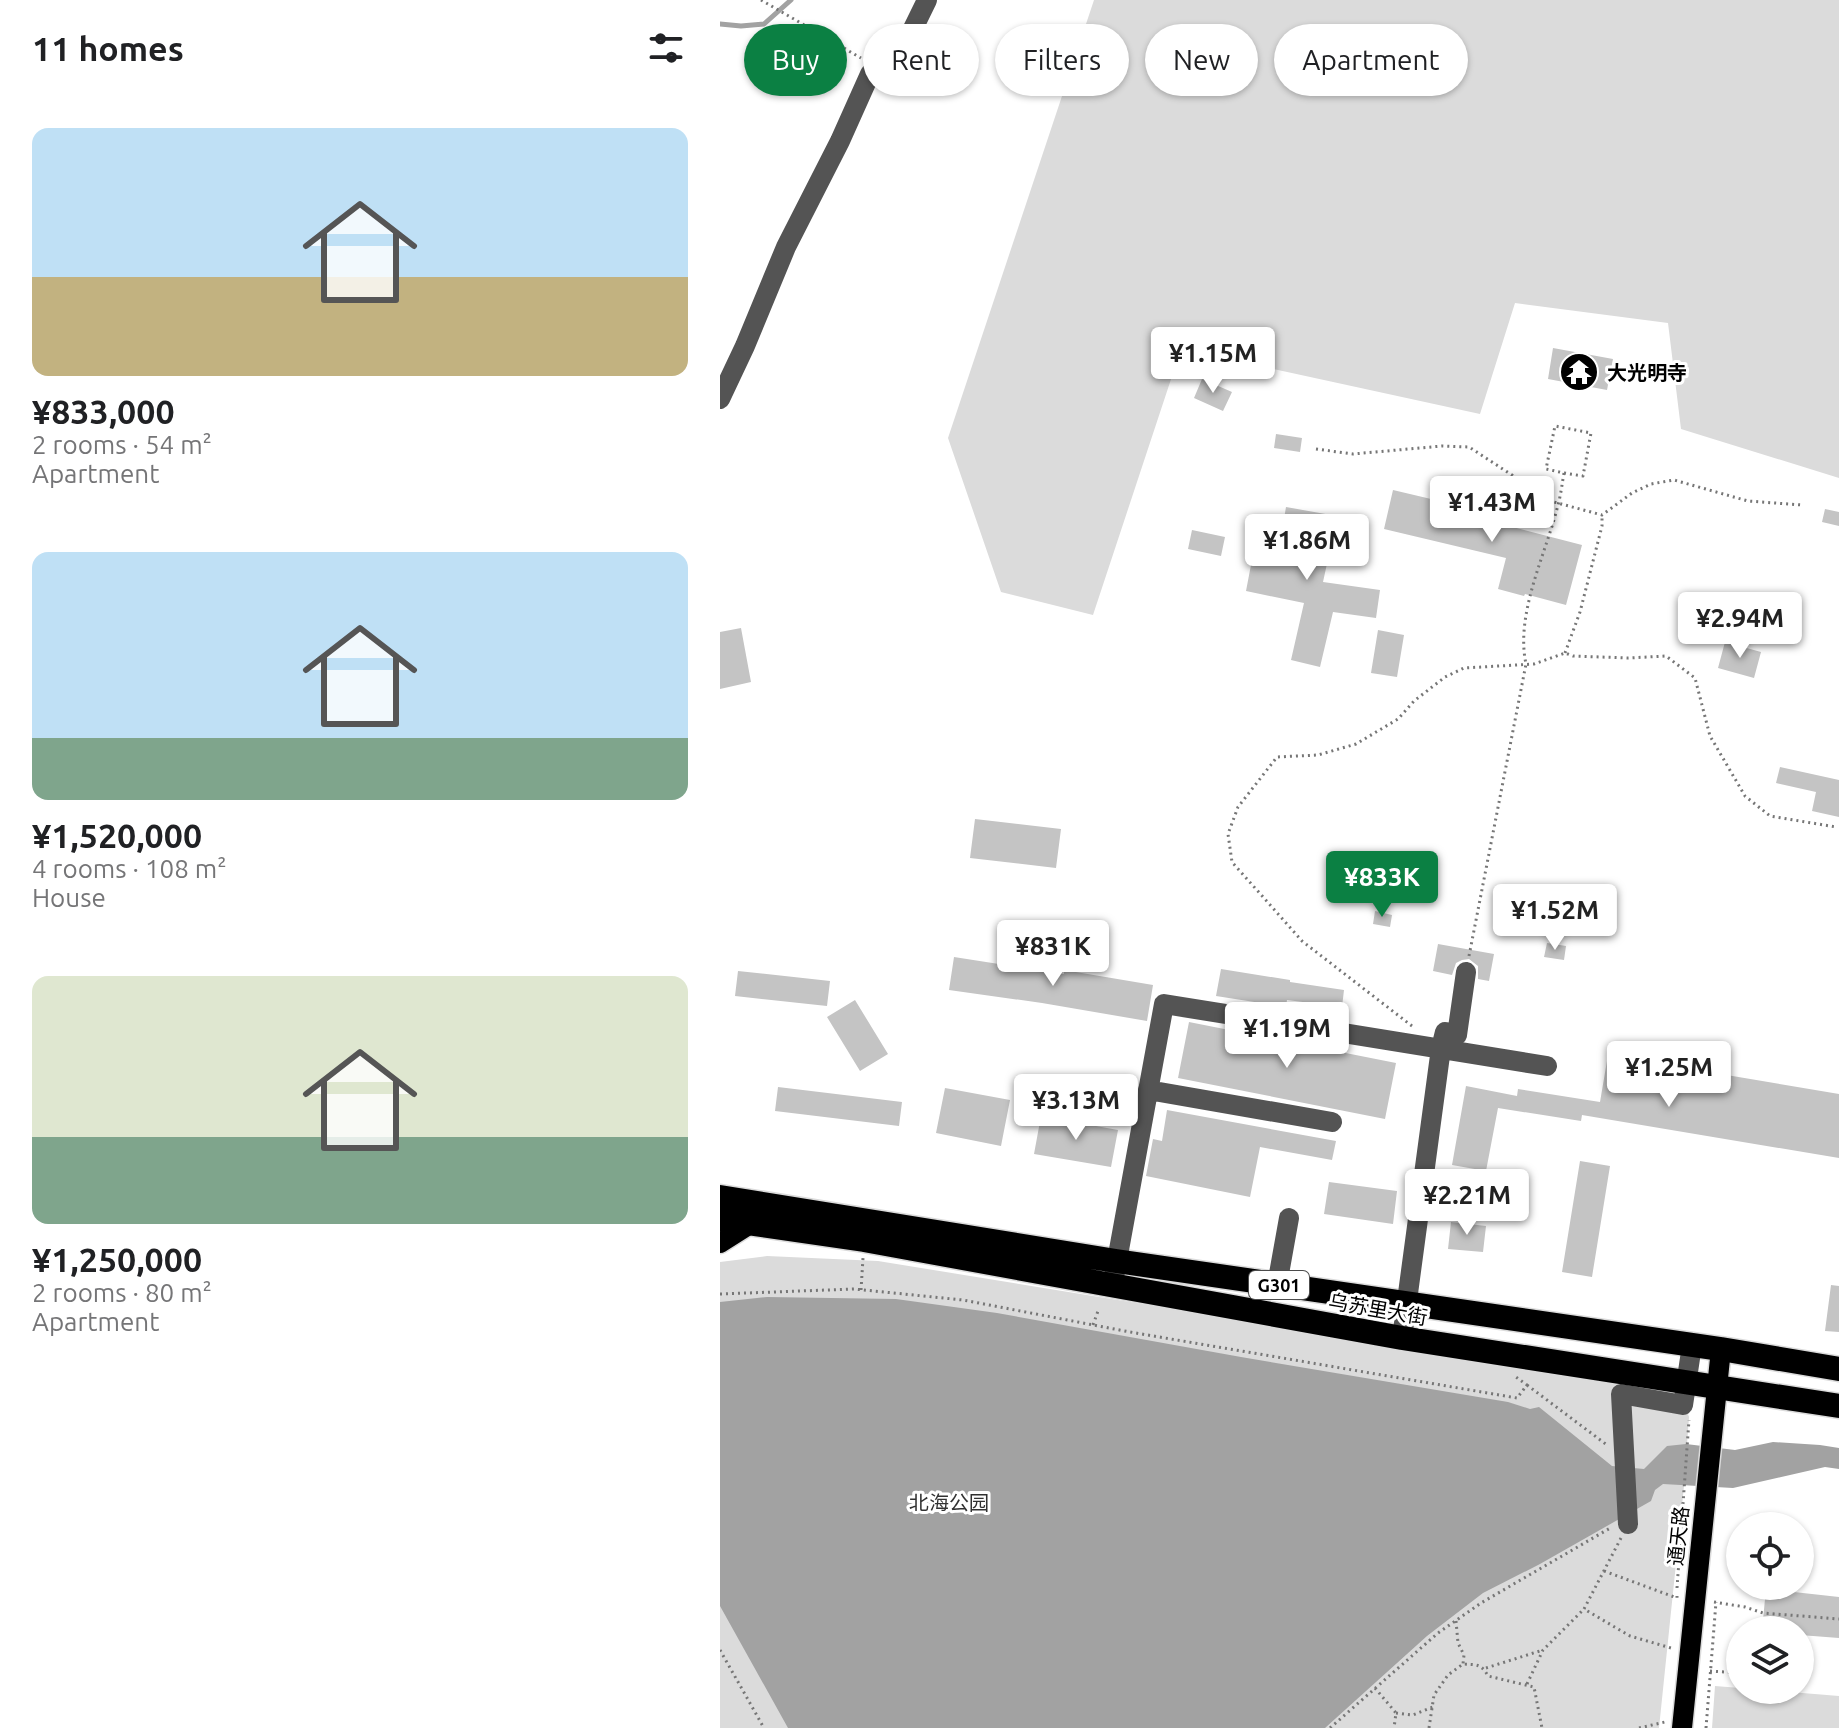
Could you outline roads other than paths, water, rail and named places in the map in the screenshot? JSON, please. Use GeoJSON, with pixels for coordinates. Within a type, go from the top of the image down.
{"type":"FeatureCollection","features":[{"type":"Feature","properties":{"kind":"highway","name":"乌苏里大街"},"geometry":{"type":"LineString","coordinates":[[720,1197],[1115,1273],[1402,1338],[1839,1406]]}},
{"type":"Feature","properties":{"kind":"highway","name":"乌苏里大街"},"geometry":{"type":"LineString","coordinates":[[720,1219],[1115,1273],[1277,1285],[1839,1369]]}},
{"type":"Feature","properties":{"kind":"main road"},"geometry":{"type":"LineString","coordinates":[[720,1243],[750,1224],[763,1203]]}},
{"type":"Feature","properties":{"kind":"main road","name":"通天路"},"geometry":{"type":"LineString","coordinates":[[1674,1725],[1705,1512],[1721,1349]]}},
{"type":"Feature","properties":{"kind":"street"},"geometry":{"type":"LineString","coordinates":[[720,399],[786,247],[870,74],[888,53],[906,43],[927,0]]}},
{"type":"Feature","properties":{"kind":"street"},"geometry":{"type":"LineString","coordinates":[[1402,1338],[1441,1048],[1445,1032],[1457,1035],[1466,972]]}},
{"type":"Feature","properties":{"kind":"street"},"geometry":{"type":"LineString","coordinates":[[1115,1273],[1164,1004],[1547,1066]]}},
{"type":"Feature","properties":{"kind":"street"},"geometry":{"type":"LineString","coordinates":[[1148,1090],[1332,1122]]}},
{"type":"Feature","properties":{"kind":"street"},"geometry":{"type":"LineString","coordinates":[[1277,1285],[1289,1218]]}},
{"type":"Feature","properties":{"kind":"street"},"geometry":{"type":"LineString","coordinates":[[1628,1524],[1621,1394],[1683,1405],[1692,1345]]}},
{"type":"Feature","properties":{"kind":"waterway"},"geometry":{"type":"LineString","coordinates":[[720,24],[764,24],[791,0]]}},
{"type":"Feature","properties":{"kind":"place","name":"大光明寺"},"geometry":{"type":"Point","coordinates":[1579,372]}},
{"type":"Feature","properties":{"kind":"park label","name":"北海公园"},"geometry":{"type":"Point","coordinates":[949,1502]}}]}
